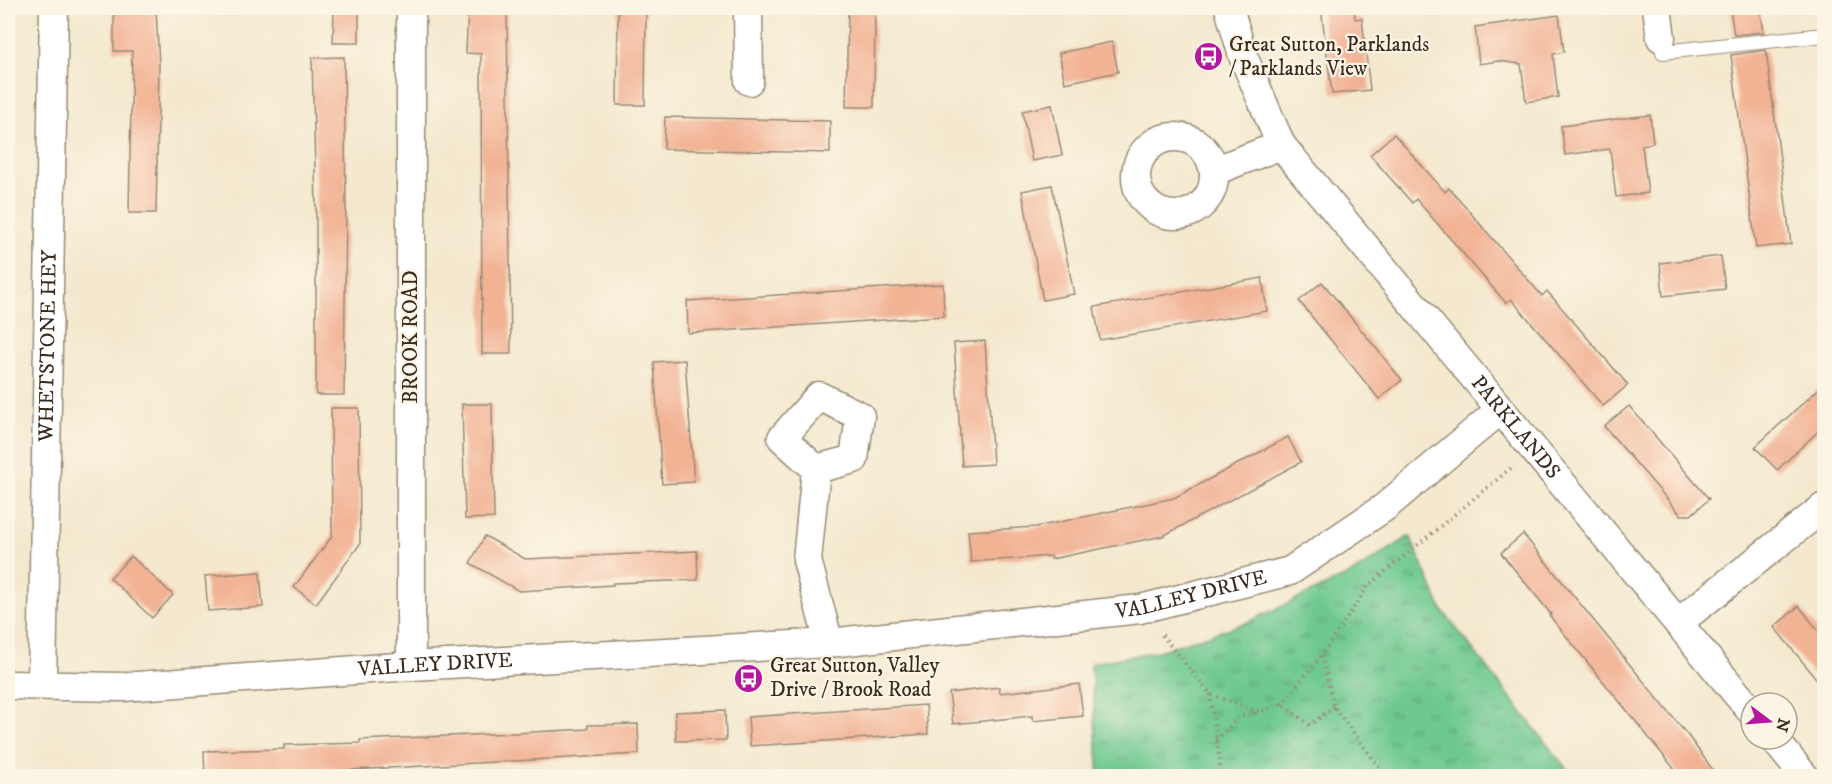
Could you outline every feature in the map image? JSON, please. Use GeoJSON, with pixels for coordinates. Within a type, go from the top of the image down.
{"type":"FeatureCollection","features":[{"type":"Feature","properties":{"kind":"street","name":"WHETSTONE HEY"},"geometry":{"type":"LineString","coordinates":[[42,684],[54,8]]}},
{"type":"Feature","properties":{"kind":"street","name":"BROOK ROAD"},"geometry":{"type":"LineString","coordinates":[[411,8],[411,666]]}},
{"type":"Feature","properties":{"kind":"street"},"geometry":{"type":"LineString","coordinates":[[748,8],[749,81]]}},
{"type":"Feature","properties":{"kind":"street","name":"PARKLANDS"},"geometry":{"type":"LineString","coordinates":[[1229,8],[1243,56],[1281,146],[1739,696]]}},
{"type":"Feature","properties":{"kind":"street"},"geometry":{"type":"LineString","coordinates":[[1657,8],[1661,38]]}},
{"type":"Feature","properties":{"kind":"street"},"geometry":{"type":"LineString","coordinates":[[1214,171],[1281,146]]}},
{"type":"Feature","properties":{"kind":"street","name":"VALLEY DRIVE"},"geometry":{"type":"LineString","coordinates":[[8,685],[123,687],[411,666],[828,643],[1140,609],[1290,571],[1385,507],[1500,410]]}},
{"type":"Feature","properties":{"kind":"street"},"geometry":{"type":"LineString","coordinates":[[816,469],[807,560],[828,643]]}},
{"type":"Feature","properties":{"kind":"street"},"geometry":{"type":"LineString","coordinates":[[1679,622],[1824,507]]}},
{"type":"Feature","properties":{"kind":"street"},"geometry":{"type":"LineString","coordinates":[[1783,751],[1804,777]]}},
{"type":"Feature","properties":{"kind":"lane"},"geometry":{"type":"LineString","coordinates":[[1661,38],[1663,52],[1824,35]]}},
{"type":"Feature","properties":{"kind":"path"},"geometry":{"type":"LineString","coordinates":[[1216,740],[1239,717],[1282,704],[1322,655],[1368,586],[1533,450]]}},
{"type":"Feature","properties":{"kind":"path"},"geometry":{"type":"LineString","coordinates":[[1140,609],[1210,694],[1259,712]]}},
{"type":"Feature","properties":{"kind":"path"},"geometry":{"type":"LineString","coordinates":[[1322,655],[1334,707],[1386,777]]}},
{"type":"Feature","properties":{"kind":"path"},"geometry":{"type":"LineString","coordinates":[[1210,694],[1221,771],[1219,777]]}},
{"type":"Feature","properties":{"kind":"path"},"geometry":{"type":"LineString","coordinates":[[1282,704],[1310,725],[1334,707]]}},
{"type":"Feature","properties":{"kind":"green space"},"geometry":{"type":"Polygon","coordinates":[[[1410,536],[1442,610],[1572,776],[1099,776],[1091,663],[1159,651],[1246,623],[1351,574],[1410,536]]]}},
{"type":"Feature","properties":{"kind":"building"},"geometry":{"type":"Polygon","coordinates":[[[114,8],[156,8],[159,66],[156,213],[129,213],[132,51],[114,51],[114,8]]]}},
{"type":"Feature","properties":{"kind":"building"},"geometry":{"type":"Polygon","coordinates":[[[334,8],[359,8],[359,43],[333,43],[334,8]]]}},
{"type":"Feature","properties":{"kind":"building"},"geometry":{"type":"Polygon","coordinates":[[[468,8],[507,8],[511,354],[482,354],[481,54],[466,53],[468,8]]]}},
{"type":"Feature","properties":{"kind":"building"},"geometry":{"type":"Polygon","coordinates":[[[618,8],[646,8],[645,105],[617,105],[618,8]]]}},
{"type":"Feature","properties":{"kind":"building"},"geometry":{"type":"Polygon","coordinates":[[[848,8],[875,8],[874,107],[846,107],[848,8]]]}},
{"type":"Feature","properties":{"kind":"building"},"geometry":{"type":"Polygon","coordinates":[[[1321,8],[1354,8],[1355,19],[1362,18],[1370,90],[1332,94],[1321,8]]]}},
{"type":"Feature","properties":{"kind":"building"},"geometry":{"type":"Polygon","coordinates":[[[1730,8],[1760,8],[1764,32],[1734,35],[1730,8]]]}},
{"type":"Feature","properties":{"kind":"building"},"geometry":{"type":"Polygon","coordinates":[[[1559,15],[1564,52],[1553,54],[1558,97],[1526,102],[1521,64],[1498,61],[1479,64],[1475,27],[1559,15]]]}},
{"type":"Feature","properties":{"kind":"building"},"geometry":{"type":"Polygon","coordinates":[[[1112,42],[1118,72],[1065,83],[1059,53],[1112,42]]]}},
{"type":"Feature","properties":{"kind":"building"},"geometry":{"type":"Polygon","coordinates":[[[1766,50],[1791,244],[1756,248],[1731,55],[1766,50]]]}},
{"type":"Feature","properties":{"kind":"building"},"geometry":{"type":"Polygon","coordinates":[[[344,57],[346,206],[344,395],[316,395],[316,206],[312,58],[344,57]]]}},
{"type":"Feature","properties":{"kind":"building"},"geometry":{"type":"Polygon","coordinates":[[[1052,105],[1062,155],[1032,161],[1022,111],[1052,105]]]}},
{"type":"Feature","properties":{"kind":"building"},"geometry":{"type":"Polygon","coordinates":[[[1650,115],[1653,143],[1642,145],[1648,193],[1616,197],[1610,149],[1565,155],[1561,126],[1650,115]]]}},
{"type":"Feature","properties":{"kind":"building"},"geometry":{"type":"Polygon","coordinates":[[[665,117],[830,121],[830,153],[664,149],[665,117]]]}},
{"type":"Feature","properties":{"kind":"building"},"geometry":{"type":"Polygon","coordinates":[[[1394,134],[1445,192],[1449,188],[1542,296],[1547,291],[1628,385],[1603,406],[1511,299],[1506,303],[1416,199],[1412,203],[1370,155],[1394,134]]]}},
{"type":"Feature","properties":{"kind":"building"},"geometry":{"type":"Polygon","coordinates":[[[1052,185],[1074,294],[1043,300],[1022,191],[1052,185]]]}},
{"type":"Feature","properties":{"kind":"building"},"geometry":{"type":"Polygon","coordinates":[[[1721,256],[1725,289],[1663,296],[1660,263],[1721,256]]]}},
{"type":"Feature","properties":{"kind":"building"},"geometry":{"type":"Polygon","coordinates":[[[1262,278],[1267,311],[1100,340],[1094,307],[1262,278]]]}},
{"type":"Feature","properties":{"kind":"building"},"geometry":{"type":"Polygon","coordinates":[[[1322,282],[1402,380],[1379,399],[1299,301],[1322,282]]]}},
{"type":"Feature","properties":{"kind":"building"},"geometry":{"type":"Polygon","coordinates":[[[943,284],[944,316],[688,333],[687,301],[943,284]]]}},
{"type":"Feature","properties":{"kind":"building"},"geometry":{"type":"Polygon","coordinates":[[[985,341],[993,464],[962,466],[954,343],[985,341]]]}},
{"type":"Feature","properties":{"kind":"building"},"geometry":{"type":"Polygon","coordinates":[[[685,360],[694,482],[662,484],[654,362],[685,360]]]}},
{"type":"Feature","properties":{"kind":"building"},"geometry":{"type":"Polygon","coordinates":[[[1824,384],[1824,426],[1777,470],[1755,447],[1824,384]]]}},
{"type":"Feature","properties":{"kind":"building"},"geometry":{"type":"Polygon","coordinates":[[[462,404],[492,404],[494,518],[465,519],[462,404]]]}},
{"type":"Feature","properties":{"kind":"building"},"geometry":{"type":"Polygon","coordinates":[[[1629,406],[1709,499],[1691,515],[1681,515],[1604,426],[1629,406]]]}},
{"type":"Feature","properties":{"kind":"building"},"geometry":{"type":"Polygon","coordinates":[[[331,408],[359,408],[360,544],[316,604],[294,587],[332,536],[331,408]]]}},
{"type":"Feature","properties":{"kind":"building"},"geometry":{"type":"Polygon","coordinates":[[[1288,437],[1301,462],[1163,536],[1051,559],[1051,556],[971,562],[968,531],[1036,527],[1174,498],[1288,437]]]}},
{"type":"Feature","properties":{"kind":"building"},"geometry":{"type":"Polygon","coordinates":[[[1523,534],[1689,737],[1718,777],[1681,777],[1549,615],[1551,614],[1501,553],[1523,534]]]}},
{"type":"Feature","properties":{"kind":"building"},"geometry":{"type":"Polygon","coordinates":[[[485,536],[525,559],[697,551],[698,580],[613,583],[613,585],[519,591],[470,563],[485,536]]]}},
{"type":"Feature","properties":{"kind":"building"},"geometry":{"type":"Polygon","coordinates":[[[131,556],[173,595],[152,618],[110,578],[131,556]]]}},
{"type":"Feature","properties":{"kind":"building"},"geometry":{"type":"Polygon","coordinates":[[[260,572],[263,607],[208,611],[205,576],[260,572]]]}},
{"type":"Feature","properties":{"kind":"building"},"geometry":{"type":"Polygon","coordinates":[[[1799,606],[1824,638],[1824,688],[1774,627],[1799,606]]]}},
{"type":"Feature","properties":{"kind":"building"},"geometry":{"type":"Polygon","coordinates":[[[1079,684],[1083,716],[1033,721],[1032,716],[953,724],[949,693],[999,687],[1000,693],[1079,684]]]}},
{"type":"Feature","properties":{"kind":"building"},"geometry":{"type":"Polygon","coordinates":[[[926,705],[928,734],[750,746],[748,717],[926,705]]]}},
{"type":"Feature","properties":{"kind":"building"},"geometry":{"type":"Polygon","coordinates":[[[725,710],[726,740],[676,741],[675,712],[725,710]]]}},
{"type":"Feature","properties":{"kind":"building"},"geometry":{"type":"Polygon","coordinates":[[[638,724],[639,754],[334,771],[334,773],[205,777],[204,751],[284,749],[284,745],[360,743],[360,740],[588,729],[588,725],[638,724]]]}},
{"type":"Feature","properties":{"kind":"place","name":"Great Sutton, Parklands / Parklands View"},"geometry":{"type":"Point","coordinates":[1208,57]}},
{"type":"Feature","properties":{"kind":"place","name":"Great Sutton, Valley Drive / Brook Road"},"geometry":{"type":"Point","coordinates":[749,678]}}]}
